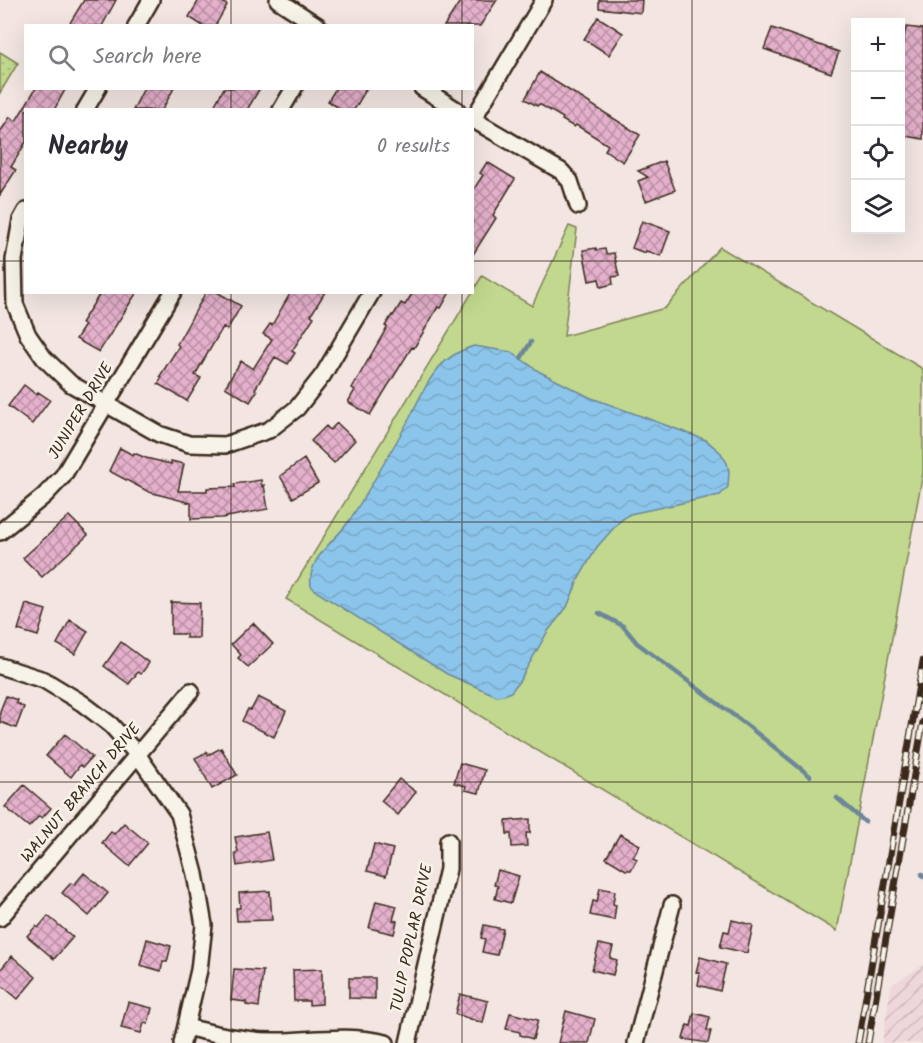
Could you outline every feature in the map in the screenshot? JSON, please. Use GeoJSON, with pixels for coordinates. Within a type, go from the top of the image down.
{"type":"FeatureCollection","features":[{"type":"Feature","properties":{"kind":"street"},"geometry":{"type":"LineString","coordinates":[[137,24],[151,0]]}},
{"type":"Feature","properties":{"kind":"street"},"geometry":{"type":"LineString","coordinates":[[278,0],[315,24]]}},
{"type":"Feature","properties":{"kind":"street"},"geometry":{"type":"LineString","coordinates":[[474,118],[544,0]]}},
{"type":"Feature","properties":{"kind":"street"},"geometry":{"type":"LineString","coordinates":[[86,108],[97,90]]}},
{"type":"Feature","properties":{"kind":"street"},"geometry":{"type":"LineString","coordinates":[[282,108],[293,90]]}},
{"type":"Feature","properties":{"kind":"street"},"geometry":{"type":"LineString","coordinates":[[425,90],[454,108]]}},
{"type":"Feature","properties":{"kind":"street"},"geometry":{"type":"LineString","coordinates":[[474,121],[561,171],[570,181],[578,206]]}},
{"type":"Feature","properties":{"kind":"street"},"geometry":{"type":"LineString","coordinates":[[24,215],[14,260],[15,304],[28,335],[44,358],[71,384],[159,434],[189,444],[225,445],[269,430],[297,408],[323,375],[371,294]]}},
{"type":"Feature","properties":{"kind":"street","name":"JUNIPER DRIVE"},"geometry":{"type":"LineString","coordinates":[[0,532],[44,496],[63,476],[172,294]]}},
{"type":"Feature","properties":{"kind":"street"},"geometry":{"type":"LineString","coordinates":[[0,666],[44,680],[82,703],[111,725],[136,754],[179,814],[195,874],[204,925],[199,970],[182,1043]]}},
{"type":"Feature","properties":{"kind":"street","name":"WALNUT BRANCH DRIVE"},"geometry":{"type":"LineString","coordinates":[[0,918],[191,691]]}},
{"type":"Feature","properties":{"kind":"street","name":"TULIP POPLAR DRIVE"},"geometry":{"type":"LineString","coordinates":[[408,1043],[448,869],[448,841]]}},
{"type":"Feature","properties":{"kind":"street"},"geometry":{"type":"LineString","coordinates":[[636,1043],[672,905]]}},
{"type":"Feature","properties":{"kind":"street"},"geometry":{"type":"LineString","coordinates":[[186,1028],[236,1038],[277,1042],[366,1038],[386,1043]]}},
{"type":"Feature","properties":{"kind":"shaded area"},"geometry":{"type":"Polygon","coordinates":[[[923,965],[923,1043],[882,1043],[891,985],[923,965]]]}},
{"type":"Feature","properties":{"kind":"green space"},"geometry":{"type":"Polygon","coordinates":[[[0,52],[18,63],[0,93],[0,52]]]}},
{"type":"Feature","properties":{"kind":"green space"},"geometry":{"type":"Polygon","coordinates":[[[569,226],[577,229],[564,336],[665,308],[720,247],[923,369],[923,473],[837,931],[286,599],[471,294],[474,294],[474,289],[482,276],[532,306],[569,226]]]}},
{"type":"Feature","properties":{"kind":"water"},"geometry":{"type":"Polygon","coordinates":[[[474,346],[511,352],[540,372],[589,397],[706,440],[721,453],[729,471],[728,487],[720,495],[630,514],[619,522],[597,547],[579,578],[567,607],[548,631],[520,680],[511,692],[497,696],[447,674],[311,586],[311,575],[318,557],[345,526],[358,506],[432,377],[448,359],[474,346]]]}},
{"type":"Feature","properties":{"kind":"building"},"geometry":{"type":"Polygon","coordinates":[[[84,0],[116,0],[103,24],[69,24],[84,0]]]}},
{"type":"Feature","properties":{"kind":"building"},"geometry":{"type":"Polygon","coordinates":[[[199,0],[219,0],[227,5],[216,24],[200,24],[189,17],[199,0]]]}},
{"type":"Feature","properties":{"kind":"building"},"geometry":{"type":"Polygon","coordinates":[[[461,0],[497,0],[480,26],[445,24],[461,0]]]}},
{"type":"Feature","properties":{"kind":"building"},"geometry":{"type":"Polygon","coordinates":[[[599,0],[642,0],[641,13],[599,8],[599,0]]]}},
{"type":"Feature","properties":{"kind":"building"},"geometry":{"type":"Polygon","coordinates":[[[598,17],[623,33],[609,55],[584,39],[598,17]]]}},
{"type":"Feature","properties":{"kind":"building"},"geometry":{"type":"Polygon","coordinates":[[[906,27],[923,29],[923,139],[905,136],[906,27]]]}},
{"type":"Feature","properties":{"kind":"building"},"geometry":{"type":"Polygon","coordinates":[[[772,28],[839,52],[831,73],[764,49],[772,28]]]}},
{"type":"Feature","properties":{"kind":"building"},"geometry":{"type":"Polygon","coordinates":[[[540,72],[640,135],[623,162],[605,150],[608,145],[576,125],[574,127],[562,120],[563,118],[539,104],[537,106],[525,99],[540,72]]]}},
{"type":"Feature","properties":{"kind":"building"},"geometry":{"type":"Polygon","coordinates":[[[35,90],[65,90],[55,108],[24,108],[24,145],[11,167],[16,170],[0,195],[0,132],[10,117],[16,121],[35,90]]]}},
{"type":"Feature","properties":{"kind":"building"},"geometry":{"type":"Polygon","coordinates":[[[143,90],[173,90],[163,108],[134,108],[143,90]]]}},
{"type":"Feature","properties":{"kind":"building"},"geometry":{"type":"Polygon","coordinates":[[[223,90],[259,90],[248,108],[213,108],[223,90]]]}},
{"type":"Feature","properties":{"kind":"building"},"geometry":{"type":"Polygon","coordinates":[[[335,90],[366,90],[355,108],[339,108],[328,101],[335,90]]]}},
{"type":"Feature","properties":{"kind":"building"},"geometry":{"type":"Polygon","coordinates":[[[664,161],[675,190],[646,201],[638,181],[648,177],[638,171],[664,161]]]}},
{"type":"Feature","properties":{"kind":"building"},"geometry":{"type":"Polygon","coordinates":[[[487,162],[515,179],[493,215],[496,218],[474,253],[474,189],[483,175],[480,173],[487,162]]]}},
{"type":"Feature","properties":{"kind":"building"},"geometry":{"type":"Polygon","coordinates":[[[642,221],[670,231],[661,256],[632,248],[642,221]]]}},
{"type":"Feature","properties":{"kind":"building"},"geometry":{"type":"Polygon","coordinates":[[[596,248],[596,250],[605,249],[606,254],[614,253],[619,276],[612,277],[613,284],[601,287],[599,279],[589,281],[583,250],[596,248]]]}},
{"type":"Feature","properties":{"kind":"building"},"geometry":{"type":"Polygon","coordinates":[[[100,294],[136,294],[99,352],[76,339],[85,325],[81,323],[100,294]]]}},
{"type":"Feature","properties":{"kind":"building"},"geometry":{"type":"Polygon","coordinates":[[[205,294],[220,294],[241,306],[227,330],[223,327],[195,375],[201,378],[187,401],[158,384],[162,377],[160,376],[179,346],[177,344],[205,294]]]}},
{"type":"Feature","properties":{"kind":"building"},"geometry":{"type":"Polygon","coordinates":[[[290,294],[324,294],[311,315],[314,317],[292,351],[295,353],[288,364],[275,357],[255,389],[257,391],[250,402],[225,387],[241,361],[253,369],[272,339],[263,334],[270,324],[272,325],[290,294]]]}},
{"type":"Feature","properties":{"kind":"building"},"geometry":{"type":"Polygon","coordinates":[[[412,294],[449,294],[441,308],[438,307],[370,415],[348,402],[355,390],[352,388],[392,315],[401,303],[405,305],[412,294]]]}},
{"type":"Feature","properties":{"kind":"building"},"geometry":{"type":"Polygon","coordinates":[[[24,385],[37,395],[38,392],[50,400],[32,424],[8,406],[24,385]]]}},
{"type":"Feature","properties":{"kind":"building"},"geometry":{"type":"Polygon","coordinates":[[[337,423],[355,440],[334,463],[311,441],[326,426],[330,430],[337,423]]]}},
{"type":"Feature","properties":{"kind":"building"},"geometry":{"type":"Polygon","coordinates":[[[120,448],[133,455],[134,453],[171,464],[171,461],[184,464],[178,491],[207,491],[207,488],[235,487],[234,484],[261,480],[268,509],[222,518],[191,519],[191,503],[149,492],[109,471],[120,448]]]}},
{"type":"Feature","properties":{"kind":"building"},"geometry":{"type":"Polygon","coordinates":[[[304,459],[318,483],[293,498],[280,476],[304,459]]]}},
{"type":"Feature","properties":{"kind":"building"},"geometry":{"type":"Polygon","coordinates":[[[69,516],[88,535],[42,577],[23,558],[69,516]]]}},
{"type":"Feature","properties":{"kind":"building"},"geometry":{"type":"Polygon","coordinates":[[[171,602],[200,603],[199,638],[186,638],[186,634],[171,634],[171,602]]]}},
{"type":"Feature","properties":{"kind":"building"},"geometry":{"type":"Polygon","coordinates":[[[26,604],[46,610],[38,636],[18,630],[26,604]]]}},
{"type":"Feature","properties":{"kind":"building"},"geometry":{"type":"Polygon","coordinates":[[[70,620],[88,631],[75,654],[57,644],[70,620]]]}},
{"type":"Feature","properties":{"kind":"building"},"geometry":{"type":"Polygon","coordinates":[[[253,623],[273,644],[248,667],[238,658],[241,655],[231,644],[253,623]]]}},
{"type":"Feature","properties":{"kind":"building"},"geometry":{"type":"Polygon","coordinates":[[[121,642],[149,663],[129,684],[104,666],[121,642]]]}},
{"type":"Feature","properties":{"kind":"building"},"geometry":{"type":"Polygon","coordinates":[[[6,696],[17,700],[16,703],[24,707],[16,728],[0,722],[0,711],[6,696]]]}},
{"type":"Feature","properties":{"kind":"building"},"geometry":{"type":"Polygon","coordinates":[[[258,697],[286,711],[274,737],[242,721],[258,697]]]}},
{"type":"Feature","properties":{"kind":"building"},"geometry":{"type":"Polygon","coordinates":[[[65,734],[92,757],[83,767],[80,765],[71,777],[46,756],[65,734]]]}},
{"type":"Feature","properties":{"kind":"building"},"geometry":{"type":"Polygon","coordinates":[[[221,748],[237,775],[212,789],[195,758],[207,752],[208,755],[221,748]]]}},
{"type":"Feature","properties":{"kind":"building"},"geometry":{"type":"Polygon","coordinates":[[[460,763],[485,770],[479,793],[465,790],[466,786],[454,783],[460,763]]]}},
{"type":"Feature","properties":{"kind":"building"},"geometry":{"type":"Polygon","coordinates":[[[399,779],[416,792],[398,815],[381,801],[399,779]]]}},
{"type":"Feature","properties":{"kind":"building"},"geometry":{"type":"Polygon","coordinates":[[[24,785],[51,808],[29,827],[5,807],[24,785]]]}},
{"type":"Feature","properties":{"kind":"building"},"geometry":{"type":"Polygon","coordinates":[[[530,819],[530,833],[526,833],[527,846],[512,847],[511,834],[507,834],[506,821],[530,819]]]}},
{"type":"Feature","properties":{"kind":"building"},"geometry":{"type":"Polygon","coordinates":[[[124,823],[148,843],[129,866],[102,843],[111,832],[114,834],[124,823]]]}},
{"type":"Feature","properties":{"kind":"building"},"geometry":{"type":"Polygon","coordinates":[[[267,832],[272,860],[237,866],[235,853],[238,852],[235,837],[267,832]]]}},
{"type":"Feature","properties":{"kind":"building"},"geometry":{"type":"Polygon","coordinates":[[[620,834],[640,845],[633,857],[637,859],[631,870],[626,870],[606,858],[620,834]]]}},
{"type":"Feature","properties":{"kind":"building"},"geometry":{"type":"Polygon","coordinates":[[[374,844],[393,849],[386,876],[367,871],[374,844]]]}},
{"type":"Feature","properties":{"kind":"building"},"geometry":{"type":"Polygon","coordinates":[[[498,870],[519,876],[511,903],[495,899],[498,886],[494,885],[498,870]]]}},
{"type":"Feature","properties":{"kind":"building"},"geometry":{"type":"Polygon","coordinates":[[[84,873],[108,893],[89,916],[62,893],[71,883],[74,885],[84,873]]]}},
{"type":"Feature","properties":{"kind":"building"},"geometry":{"type":"Polygon","coordinates":[[[600,888],[615,891],[614,920],[590,915],[593,901],[597,902],[600,888]]]}},
{"type":"Feature","properties":{"kind":"building"},"geometry":{"type":"Polygon","coordinates":[[[270,891],[272,920],[237,921],[236,908],[240,908],[239,893],[270,891]]]}},
{"type":"Feature","properties":{"kind":"building"},"geometry":{"type":"Polygon","coordinates":[[[376,901],[397,906],[393,920],[397,921],[394,934],[369,928],[376,901]]]}},
{"type":"Feature","properties":{"kind":"building"},"geometry":{"type":"Polygon","coordinates":[[[48,916],[73,937],[54,959],[27,936],[48,916]]]}},
{"type":"Feature","properties":{"kind":"building"},"geometry":{"type":"Polygon","coordinates":[[[732,920],[753,925],[747,953],[720,947],[724,931],[729,932],[732,920]]]}},
{"type":"Feature","properties":{"kind":"building"},"geometry":{"type":"Polygon","coordinates":[[[484,925],[503,929],[497,955],[482,952],[485,939],[481,938],[484,925]]]}},
{"type":"Feature","properties":{"kind":"building"},"geometry":{"type":"Polygon","coordinates":[[[147,939],[171,946],[167,962],[163,961],[161,971],[140,965],[147,939]]]}},
{"type":"Feature","properties":{"kind":"building"},"geometry":{"type":"Polygon","coordinates":[[[599,944],[613,947],[610,958],[617,960],[613,975],[592,970],[599,944]]]}},
{"type":"Feature","properties":{"kind":"building"},"geometry":{"type":"Polygon","coordinates":[[[12,956],[36,977],[18,999],[0,984],[0,970],[12,956]]]}},
{"type":"Feature","properties":{"kind":"building"},"geometry":{"type":"Polygon","coordinates":[[[700,957],[726,964],[720,991],[698,985],[700,973],[696,972],[700,957]]]}},
{"type":"Feature","properties":{"kind":"building"},"geometry":{"type":"Polygon","coordinates":[[[234,969],[263,971],[259,1007],[231,1000],[234,969]]]}},
{"type":"Feature","properties":{"kind":"building"},"geometry":{"type":"Polygon","coordinates":[[[322,969],[322,1004],[309,1005],[309,1001],[294,1001],[293,970],[322,969]]]}},
{"type":"Feature","properties":{"kind":"building"},"geometry":{"type":"Polygon","coordinates":[[[349,978],[375,978],[375,999],[349,998],[349,978]]]}},
{"type":"Feature","properties":{"kind":"building"},"geometry":{"type":"Polygon","coordinates":[[[460,994],[488,1001],[483,1023],[455,1014],[460,994]]]}},
{"type":"Feature","properties":{"kind":"building"},"geometry":{"type":"Polygon","coordinates":[[[128,1002],[152,1008],[148,1024],[144,1023],[141,1033],[121,1028],[128,1002]]]}},
{"type":"Feature","properties":{"kind":"building"},"geometry":{"type":"Polygon","coordinates":[[[566,1011],[595,1019],[589,1043],[558,1043],[566,1011]]]}},
{"type":"Feature","properties":{"kind":"building"},"geometry":{"type":"Polygon","coordinates":[[[510,1013],[538,1020],[533,1039],[520,1035],[520,1032],[506,1029],[510,1013]]]}},
{"type":"Feature","properties":{"kind":"building"},"geometry":{"type":"Polygon","coordinates":[[[694,1013],[710,1017],[707,1030],[711,1031],[708,1043],[683,1039],[687,1025],[691,1026],[694,1013]]]}},
{"type":"Feature","properties":{"kind":"waterway"},"geometry":{"type":"LineString","coordinates":[[521,358],[531,342]]}},
{"type":"Feature","properties":{"kind":"waterway"},"geometry":{"type":"LineString","coordinates":[[599,613],[623,626],[637,643],[748,726],[810,776]]}},
{"type":"Feature","properties":{"kind":"waterway"},"geometry":{"type":"LineString","coordinates":[[837,798],[865,822]]}},
{"type":"Feature","properties":{"kind":"railway"},"geometry":{"type":"LineString","coordinates":[[858,1043],[923,661]]}},
{"type":"Feature","properties":{"kind":"railway"},"geometry":{"type":"LineString","coordinates":[[868,1043],[923,722]]}}]}
